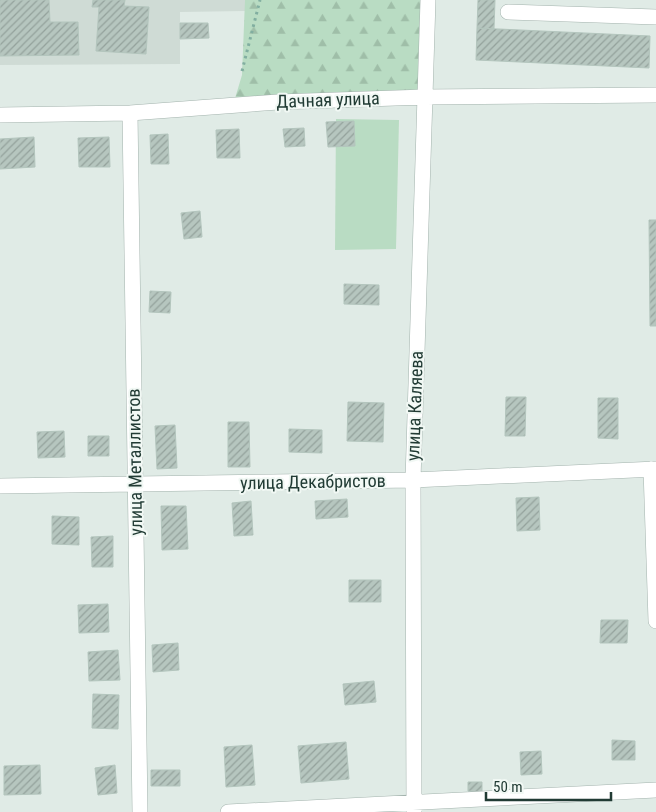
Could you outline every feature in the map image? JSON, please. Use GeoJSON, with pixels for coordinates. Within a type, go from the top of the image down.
{"type":"FeatureCollection","features":[{"type":"Feature","properties":{"kind":"street","name":"улица Каляева"},"geometry":{"type":"LineString","coordinates":[[414,808],[413,480],[428,0]]}},
{"type":"Feature","properties":{"kind":"street"},"geometry":{"type":"LineString","coordinates":[[508,12],[656,17]]}},
{"type":"Feature","properties":{"kind":"street","name":"Дачная улица"},"geometry":{"type":"LineString","coordinates":[[0,115],[130,112],[278,102],[425,97],[656,95]]}},
{"type":"Feature","properties":{"kind":"street","name":"улица Металлистов"},"geometry":{"type":"LineString","coordinates":[[130,112],[140,812]]}},
{"type":"Feature","properties":{"kind":"street"},"geometry":{"type":"LineString","coordinates":[[653,469],[656,621]]}},
{"type":"Feature","properties":{"kind":"street","name":"улица Декабристов"},"geometry":{"type":"LineString","coordinates":[[0,486],[413,480],[653,469]]}},
{"type":"Feature","properties":{"kind":"street"},"geometry":{"type":"LineString","coordinates":[[228,812],[414,808],[656,790]]}},
{"type":"Feature","properties":{"kind":"path"},"geometry":{"type":"LineString","coordinates":[[242,71],[260,0]]}},
{"type":"Feature","properties":{"kind":"shaded area"},"geometry":{"type":"Polygon","coordinates":[[[0,0],[245,0],[245,11],[180,12],[180,64],[0,65],[0,0]]]}},
{"type":"Feature","properties":{"kind":"green space"},"geometry":{"type":"Polygon","coordinates":[[[245,0],[428,0],[425,97],[233,105],[242,75],[245,0]]]}},
{"type":"Feature","properties":{"kind":"green space"},"geometry":{"type":"Polygon","coordinates":[[[336,119],[399,120],[396,249],[335,250],[336,119]]]}},
{"type":"Feature","properties":{"kind":"building"},"geometry":{"type":"Polygon","coordinates":[[[0,0],[49,0],[50,22],[78,22],[79,55],[0,56],[0,0]]]}},
{"type":"Feature","properties":{"kind":"building"},"geometry":{"type":"Polygon","coordinates":[[[93,0],[125,0],[124,6],[149,7],[146,54],[96,51],[99,7],[92,7],[93,0]]]}},
{"type":"Feature","properties":{"kind":"building"},"geometry":{"type":"Polygon","coordinates":[[[478,0],[495,0],[494,29],[477,28],[478,0]]]}},
{"type":"Feature","properties":{"kind":"building"},"geometry":{"type":"Polygon","coordinates":[[[180,23],[208,23],[209,38],[180,39],[180,23]]]}},
{"type":"Feature","properties":{"kind":"building"},"geometry":{"type":"Polygon","coordinates":[[[477,28],[650,36],[649,68],[476,60],[477,28]]]}},
{"type":"Feature","properties":{"kind":"building"},"geometry":{"type":"Polygon","coordinates":[[[354,121],[355,146],[328,147],[326,122],[354,121]]]}},
{"type":"Feature","properties":{"kind":"building"},"geometry":{"type":"Polygon","coordinates":[[[304,128],[305,146],[285,147],[283,129],[304,128]]]}},
{"type":"Feature","properties":{"kind":"building"},"geometry":{"type":"Polygon","coordinates":[[[239,129],[240,158],[217,158],[216,130],[239,129]]]}},
{"type":"Feature","properties":{"kind":"building"},"geometry":{"type":"Polygon","coordinates":[[[168,134],[169,164],[151,164],[150,135],[168,134]]]}},
{"type":"Feature","properties":{"kind":"building"},"geometry":{"type":"Polygon","coordinates":[[[34,137],[35,167],[0,169],[0,139],[34,137]]]}},
{"type":"Feature","properties":{"kind":"building"},"geometry":{"type":"Polygon","coordinates":[[[109,137],[110,167],[79,167],[78,138],[109,137]]]}},
{"type":"Feature","properties":{"kind":"building"},"geometry":{"type":"Polygon","coordinates":[[[200,211],[202,237],[184,239],[181,213],[200,211]]]}},
{"type":"Feature","properties":{"kind":"building"},"geometry":{"type":"Polygon","coordinates":[[[649,220],[656,220],[656,326],[650,326],[649,220]]]}},
{"type":"Feature","properties":{"kind":"building"},"geometry":{"type":"Polygon","coordinates":[[[344,284],[379,285],[379,305],[344,304],[344,284]]]}},
{"type":"Feature","properties":{"kind":"building"},"geometry":{"type":"Polygon","coordinates":[[[150,291],[171,292],[170,313],[149,312],[150,291]]]}},
{"type":"Feature","properties":{"kind":"building"},"geometry":{"type":"Polygon","coordinates":[[[506,397],[526,397],[525,436],[505,436],[506,397]]]}},
{"type":"Feature","properties":{"kind":"building"},"geometry":{"type":"Polygon","coordinates":[[[598,398],[618,398],[618,439],[598,438],[598,398]]]}},
{"type":"Feature","properties":{"kind":"building"},"geometry":{"type":"Polygon","coordinates":[[[348,402],[384,403],[383,442],[347,441],[348,402]]]}},
{"type":"Feature","properties":{"kind":"building"},"geometry":{"type":"Polygon","coordinates":[[[228,422],[249,422],[250,467],[228,467],[228,422]]]}},
{"type":"Feature","properties":{"kind":"building"},"geometry":{"type":"Polygon","coordinates":[[[175,425],[177,468],[157,469],[155,426],[175,425]]]}},
{"type":"Feature","properties":{"kind":"building"},"geometry":{"type":"Polygon","coordinates":[[[289,429],[322,430],[322,453],[289,452],[289,429]]]}},
{"type":"Feature","properties":{"kind":"building"},"geometry":{"type":"Polygon","coordinates":[[[64,431],[65,457],[38,458],[37,432],[64,431]]]}},
{"type":"Feature","properties":{"kind":"building"},"geometry":{"type":"Polygon","coordinates":[[[88,436],[109,436],[109,456],[88,456],[88,436]]]}},
{"type":"Feature","properties":{"kind":"building"},"geometry":{"type":"Polygon","coordinates":[[[539,497],[540,530],[517,531],[516,498],[539,497]]]}},
{"type":"Feature","properties":{"kind":"building"},"geometry":{"type":"Polygon","coordinates":[[[347,499],[348,517],[316,519],[315,501],[347,499]]]}},
{"type":"Feature","properties":{"kind":"building"},"geometry":{"type":"Polygon","coordinates":[[[251,501],[253,535],[234,536],[232,503],[251,501]]]}},
{"type":"Feature","properties":{"kind":"building"},"geometry":{"type":"Polygon","coordinates":[[[161,506],[186,506],[188,549],[162,550],[161,506]]]}},
{"type":"Feature","properties":{"kind":"building"},"geometry":{"type":"Polygon","coordinates":[[[52,516],[79,517],[79,545],[52,544],[52,516]]]}},
{"type":"Feature","properties":{"kind":"building"},"geometry":{"type":"Polygon","coordinates":[[[113,536],[113,567],[92,567],[91,537],[113,536]]]}},
{"type":"Feature","properties":{"kind":"building"},"geometry":{"type":"Polygon","coordinates":[[[349,580],[381,580],[381,602],[349,602],[349,580]]]}},
{"type":"Feature","properties":{"kind":"building"},"geometry":{"type":"Polygon","coordinates":[[[108,604],[109,632],[79,633],[78,605],[108,604]]]}},
{"type":"Feature","properties":{"kind":"building"},"geometry":{"type":"Polygon","coordinates":[[[601,620],[628,620],[627,643],[600,643],[601,620]]]}},
{"type":"Feature","properties":{"kind":"building"},"geometry":{"type":"Polygon","coordinates":[[[178,643],[179,670],[153,672],[152,645],[178,643]]]}},
{"type":"Feature","properties":{"kind":"building"},"geometry":{"type":"Polygon","coordinates":[[[118,650],[120,680],[89,681],[88,652],[118,650]]]}},
{"type":"Feature","properties":{"kind":"building"},"geometry":{"type":"Polygon","coordinates":[[[374,681],[376,702],[345,705],[343,684],[374,681]]]}},
{"type":"Feature","properties":{"kind":"building"},"geometry":{"type":"Polygon","coordinates":[[[93,694],[119,695],[118,729],[92,728],[93,694]]]}},
{"type":"Feature","properties":{"kind":"building"},"geometry":{"type":"Polygon","coordinates":[[[612,740],[635,741],[635,760],[612,760],[612,740]]]}},
{"type":"Feature","properties":{"kind":"building"},"geometry":{"type":"Polygon","coordinates":[[[346,742],[349,779],[301,783],[298,746],[346,742]]]}},
{"type":"Feature","properties":{"kind":"building"},"geometry":{"type":"Polygon","coordinates":[[[252,745],[255,785],[226,787],[224,747],[252,745]]]}},
{"type":"Feature","properties":{"kind":"building"},"geometry":{"type":"Polygon","coordinates":[[[541,751],[542,774],[521,775],[520,752],[541,751]]]}},
{"type":"Feature","properties":{"kind":"building"},"geometry":{"type":"Polygon","coordinates":[[[40,765],[41,794],[4,795],[4,766],[40,765]]]}},
{"type":"Feature","properties":{"kind":"building"},"geometry":{"type":"Polygon","coordinates":[[[115,765],[117,793],[98,795],[95,768],[115,765]]]}},
{"type":"Feature","properties":{"kind":"building"},"geometry":{"type":"Polygon","coordinates":[[[151,770],[180,770],[180,786],[151,786],[151,770]]]}},
{"type":"Feature","properties":{"kind":"building"},"geometry":{"type":"Polygon","coordinates":[[[468,782],[482,782],[482,792],[468,791],[468,782]]]}}]}
